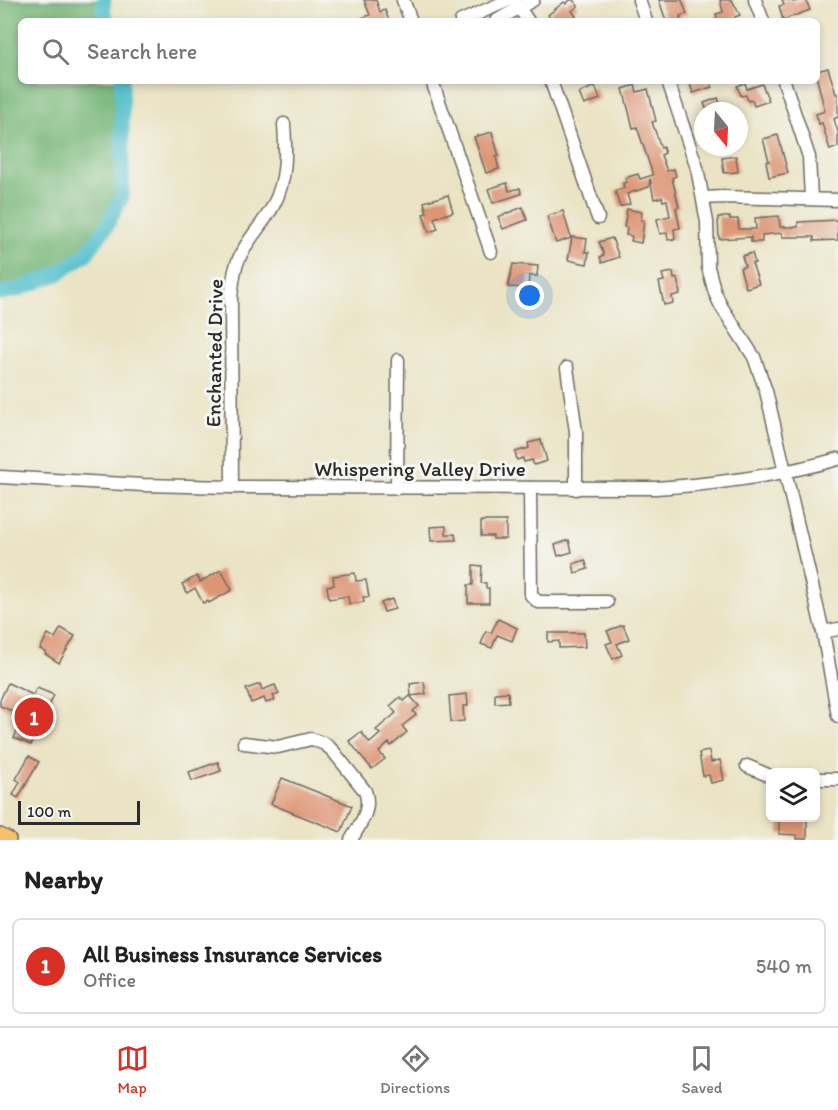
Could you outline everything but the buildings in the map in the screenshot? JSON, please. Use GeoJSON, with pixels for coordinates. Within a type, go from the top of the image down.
{"type":"FeatureCollection","features":[{"type":"Feature","properties":{"kind":"main road"},"geometry":{"type":"LineString","coordinates":[[0,836],[8,840]]}},
{"type":"Feature","properties":{"kind":"street"},"geometry":{"type":"LineString","coordinates":[[403,0],[410,18]]}},
{"type":"Feature","properties":{"kind":"street"},"geometry":{"type":"LineString","coordinates":[[470,18],[514,3],[533,0]]}},
{"type":"Feature","properties":{"kind":"street"},"geometry":{"type":"LineString","coordinates":[[639,0],[645,18]]}},
{"type":"Feature","properties":{"kind":"street"},"geometry":{"type":"LineString","coordinates":[[755,0],[762,18]]}},
{"type":"Feature","properties":{"kind":"street"},"geometry":{"type":"LineString","coordinates":[[499,18],[514,3]]}},
{"type":"Feature","properties":{"kind":"street"},"geometry":{"type":"LineString","coordinates":[[514,3],[526,18]]}},
{"type":"Feature","properties":{"kind":"street"},"geometry":{"type":"LineString","coordinates":[[433,84],[491,252]]}},
{"type":"Feature","properties":{"kind":"street"},"geometry":{"type":"LineString","coordinates":[[552,84],[598,218]]}},
{"type":"Feature","properties":{"kind":"street"},"geometry":{"type":"LineString","coordinates":[[669,84],[693,151],[704,198],[708,267],[715,293],[759,367],[823,632],[838,716]]}},
{"type":"Feature","properties":{"kind":"street"},"geometry":{"type":"LineString","coordinates":[[785,84],[809,157],[811,199]]}},
{"type":"Feature","properties":{"kind":"street","name":"Enchanted Drive"},"geometry":{"type":"LineString","coordinates":[[232,487],[231,297],[234,274],[243,250],[273,206],[279,192],[285,170],[284,124]]}},
{"type":"Feature","properties":{"kind":"street"},"geometry":{"type":"LineString","coordinates":[[704,198],[838,200]]}},
{"type":"Feature","properties":{"kind":"street"},"geometry":{"type":"LineString","coordinates":[[397,488],[398,360]]}},
{"type":"Feature","properties":{"kind":"street"},"geometry":{"type":"LineString","coordinates":[[567,368],[576,432],[576,489]]}},
{"type":"Feature","properties":{"kind":"street","name":"Whispering Valley Drive"},"geometry":{"type":"LineString","coordinates":[[0,477],[143,485],[232,487],[576,489],[685,486],[729,482],[838,459]]}},
{"type":"Feature","properties":{"kind":"street"},"geometry":{"type":"LineString","coordinates":[[530,488],[531,595],[538,602],[607,602]]}},
{"type":"Feature","properties":{"kind":"street"},"geometry":{"type":"LineString","coordinates":[[823,632],[838,629]]}},
{"type":"Feature","properties":{"kind":"street"},"geometry":{"type":"LineString","coordinates":[[244,742],[278,747],[311,739],[325,744],[333,751],[365,791],[367,797],[367,812],[351,840]]}},
{"type":"Feature","properties":{"kind":"street"},"geometry":{"type":"LineString","coordinates":[[747,766],[766,774]]}},
{"type":"Feature","properties":{"kind":"street"},"geometry":{"type":"LineString","coordinates":[[820,779],[838,779]]}},
{"type":"Feature","properties":{"kind":"green space"},"geometry":{"type":"Polygon","coordinates":[[[0,0],[104,0],[105,18],[18,18],[18,84],[122,84],[122,197],[106,227],[86,254],[57,274],[16,290],[0,293],[0,0]]]}},
{"type":"Feature","properties":{"kind":"waterway"},"geometry":{"type":"LineString","coordinates":[[104,0],[105,18]]}},
{"type":"Feature","properties":{"kind":"waterway"},"geometry":{"type":"LineString","coordinates":[[0,293],[16,290],[57,274],[86,254],[106,227],[122,197],[122,84]]}},
{"type":"Feature","properties":{"kind":"place","name":"All Business Insurance Services"},"geometry":{"type":"Point","coordinates":[34,717]}}]}
